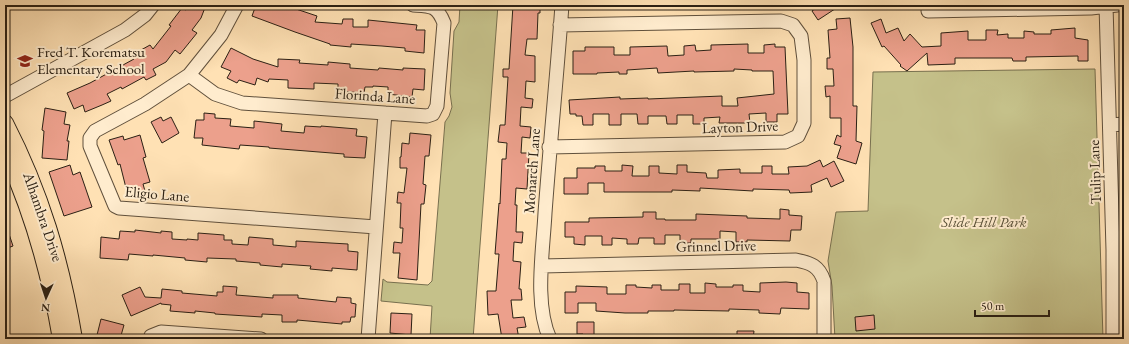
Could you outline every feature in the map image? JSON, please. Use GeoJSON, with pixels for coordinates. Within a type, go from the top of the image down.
{"type":"FeatureCollection","features":[{"type":"Feature","properties":{"kind":"main road","name":"Alhambra Drive"},"geometry":{"type":"LineString","coordinates":[[5,123],[26,166],[49,230],[59,263],[74,339]]}},
{"type":"Feature","properties":{"kind":"main road","name":"Alhambra Drive"},"geometry":{"type":"LineString","coordinates":[[5,152],[25,198],[37,232],[48,273],[61,339]]}},
{"type":"Feature","properties":{"kind":"street"},"geometry":{"type":"LineString","coordinates":[[5,96],[126,30],[145,15],[153,5]]}},
{"type":"Feature","properties":{"kind":"street","name":"Eligio Lane"},"geometry":{"type":"LineString","coordinates":[[237,5],[221,35],[189,75],[145,104],[95,131],[90,138],[90,146],[115,206],[119,208],[376,227]]}},
{"type":"Feature","properties":{"kind":"street","name":"Florinda Lane"},"geometry":{"type":"LineString","coordinates":[[189,75],[215,94],[242,103],[427,116],[433,114],[437,106],[444,23],[440,13],[432,6],[413,5]]}},
{"type":"Feature","properties":{"kind":"street","name":"Monarch Lane"},"geometry":{"type":"LineString","coordinates":[[550,339],[541,308],[542,266],[549,147],[562,5]]}},
{"type":"Feature","properties":{"kind":"street"},"geometry":{"type":"LineString","coordinates":[[928,11],[1083,8],[1110,5]]}},
{"type":"Feature","properties":{"kind":"street","name":"Tulip Lane"},"geometry":{"type":"LineString","coordinates":[[1110,5],[1110,125],[1119,249],[1113,339]]}},
{"type":"Feature","properties":{"kind":"street","name":"Layton Drive"},"geometry":{"type":"LineString","coordinates":[[549,147],[784,142],[798,136],[804,123],[804,60],[801,36],[793,25],[782,22],[560,25]]}},
{"type":"Feature","properties":{"kind":"street"},"geometry":{"type":"LineString","coordinates":[[368,339],[385,113]]}},
{"type":"Feature","properties":{"kind":"street"},"geometry":{"type":"LineString","coordinates":[[1110,125],[1124,124]]}},
{"type":"Feature","properties":{"kind":"street","name":"Grinnel Drive"},"geometry":{"type":"LineString","coordinates":[[542,266],[796,260],[806,262],[815,266],[821,272],[824,281],[824,339]]}},
{"type":"Feature","properties":{"kind":"street"},"geometry":{"type":"LineString","coordinates":[[151,339],[152,336],[161,332],[261,339]]}},
{"type":"Feature","properties":{"kind":"green space"},"geometry":{"type":"Polygon","coordinates":[[[460,5],[498,5],[473,339],[430,339],[432,306],[381,301],[383,279],[387,282],[428,285],[432,281],[445,122],[452,107],[450,93],[454,31],[459,22],[460,5]]]}},
{"type":"Feature","properties":{"kind":"green space","name":"Slide Hill Park"},"geometry":{"type":"Polygon","coordinates":[[[1095,69],[1103,339],[835,339],[832,286],[828,261],[836,212],[868,211],[873,72],[1095,69]]]}},
{"type":"Feature","properties":{"kind":"building"},"geometry":{"type":"Polygon","coordinates":[[[188,5],[206,5],[201,18],[192,30],[197,33],[180,54],[175,50],[166,62],[153,69],[156,75],[146,80],[144,77],[122,89],[121,87],[107,94],[111,101],[85,112],[83,105],[74,109],[67,93],[90,83],[134,59],[132,55],[150,45],[153,49],[171,26],[169,25],[182,8],[186,10],[188,5]]]}},
{"type":"Feature","properties":{"kind":"building"},"geometry":{"type":"Polygon","coordinates":[[[256,5],[297,5],[296,9],[317,16],[315,22],[342,24],[343,19],[353,19],[353,27],[368,27],[368,20],[417,25],[416,30],[425,30],[424,53],[405,51],[405,48],[382,46],[351,44],[351,47],[330,45],[252,16],[256,5]]]}},
{"type":"Feature","properties":{"kind":"building"},"geometry":{"type":"Polygon","coordinates":[[[513,5],[540,5],[540,13],[538,13],[537,39],[527,39],[525,55],[535,56],[535,82],[526,81],[525,98],[533,99],[532,108],[521,107],[520,126],[531,127],[530,138],[522,137],[521,153],[529,153],[527,189],[516,188],[515,205],[517,205],[516,232],[523,232],[522,243],[514,242],[513,261],[521,262],[519,289],[521,289],[522,300],[511,300],[513,318],[524,317],[526,327],[517,328],[519,339],[502,339],[498,314],[488,315],[487,291],[496,291],[499,254],[495,254],[499,203],[500,204],[502,159],[506,159],[507,143],[498,142],[500,125],[505,125],[508,77],[503,77],[503,69],[509,69],[513,5]]]}},
{"type":"Feature","properties":{"kind":"building"},"geometry":{"type":"Polygon","coordinates":[[[820,5],[841,5],[818,20],[812,11],[820,5]]]}},
{"type":"Feature","properties":{"kind":"building"},"geometry":{"type":"Polygon","coordinates":[[[850,18],[853,47],[853,106],[857,106],[856,141],[862,143],[856,164],[837,158],[841,146],[834,144],[837,135],[841,137],[841,118],[830,118],[830,96],[826,97],[825,86],[834,86],[833,69],[827,69],[827,58],[830,58],[828,30],[837,29],[836,19],[850,18]]]}},
{"type":"Feature","properties":{"kind":"building"},"geometry":{"type":"Polygon","coordinates":[[[881,19],[886,33],[898,28],[904,41],[910,34],[922,47],[941,46],[941,33],[968,31],[968,40],[986,40],[986,30],[998,30],[997,35],[1008,34],[1008,38],[1024,38],[1024,31],[1034,32],[1034,34],[1051,34],[1051,30],[1075,28],[1075,38],[1088,40],[1088,61],[1078,61],[1078,56],[1026,57],[1026,61],[1013,61],[1012,58],[955,58],[955,64],[928,65],[927,53],[907,71],[900,66],[901,65],[884,46],[882,47],[871,23],[881,19]]]}},
{"type":"Feature","properties":{"kind":"building"},"geometry":{"type":"Polygon","coordinates":[[[748,44],[748,53],[764,53],[764,45],[775,44],[775,47],[785,47],[788,114],[777,114],[777,122],[766,122],[766,113],[749,114],[750,123],[719,123],[720,117],[704,118],[704,124],[693,124],[693,115],[677,115],[677,124],[667,124],[666,116],[648,116],[648,124],[638,124],[637,114],[621,114],[621,125],[609,125],[609,114],[593,114],[593,125],[583,125],[582,116],[570,114],[569,100],[620,97],[620,99],[648,99],[722,96],[722,106],[738,106],[737,98],[774,94],[773,71],[734,69],[734,71],[658,73],[657,68],[627,70],[627,74],[619,74],[619,72],[573,74],[573,51],[585,51],[585,47],[614,47],[614,55],[630,55],[630,47],[667,46],[668,56],[684,55],[684,46],[695,45],[696,51],[711,50],[711,45],[748,44]]]}},
{"type":"Feature","properties":{"kind":"building"},"geometry":{"type":"Polygon","coordinates":[[[231,48],[253,59],[278,67],[278,59],[300,60],[299,63],[328,65],[328,62],[350,64],[350,68],[378,70],[379,68],[403,70],[403,68],[425,69],[424,90],[413,89],[412,97],[388,94],[388,87],[365,87],[364,93],[338,91],[338,84],[314,83],[314,89],[288,88],[288,80],[269,79],[268,82],[257,78],[255,85],[239,80],[237,83],[227,78],[231,71],[221,67],[231,48]]]}},
{"type":"Feature","properties":{"kind":"building"},"geometry":{"type":"Polygon","coordinates":[[[45,108],[66,112],[64,124],[70,125],[67,141],[69,141],[67,160],[42,158],[44,131],[42,130],[45,108]]]}},
{"type":"Feature","properties":{"kind":"building"},"geometry":{"type":"Polygon","coordinates":[[[204,113],[215,114],[215,118],[231,119],[230,126],[254,128],[254,121],[282,124],[281,131],[304,133],[305,126],[357,129],[356,136],[367,137],[365,158],[344,157],[344,154],[269,147],[240,145],[239,149],[202,145],[203,138],[194,138],[196,120],[204,120],[204,113]]]}},
{"type":"Feature","properties":{"kind":"building"},"geometry":{"type":"Polygon","coordinates":[[[161,117],[163,121],[171,117],[179,133],[162,143],[151,122],[161,117]]]}},
{"type":"Feature","properties":{"kind":"building"},"geometry":{"type":"Polygon","coordinates":[[[410,133],[431,135],[429,156],[425,156],[423,184],[426,185],[424,204],[421,204],[417,280],[398,278],[400,253],[393,253],[394,242],[402,243],[403,228],[400,228],[401,203],[397,203],[398,192],[404,193],[407,168],[400,168],[400,157],[402,143],[409,144],[410,133]]]}},
{"type":"Feature","properties":{"kind":"building"},"geometry":{"type":"Polygon","coordinates":[[[140,135],[146,157],[143,158],[150,182],[143,184],[145,191],[136,194],[134,189],[127,192],[120,164],[118,165],[109,140],[123,136],[124,140],[140,135]]]}},
{"type":"Feature","properties":{"kind":"building"},"geometry":{"type":"Polygon","coordinates":[[[820,160],[823,167],[834,161],[844,181],[831,187],[827,178],[811,185],[812,192],[790,193],[789,190],[753,189],[753,191],[700,188],[700,191],[672,190],[672,192],[604,192],[604,183],[588,183],[588,194],[564,194],[564,178],[577,178],[577,168],[595,168],[595,166],[605,166],[605,171],[622,171],[622,165],[633,166],[632,176],[649,176],[649,166],[659,166],[659,173],[677,174],[677,165],[687,165],[687,172],[706,173],[707,178],[718,178],[718,170],[740,169],[740,173],[762,173],[762,166],[772,166],[772,174],[789,174],[788,167],[807,166],[820,160]]]}},
{"type":"Feature","properties":{"kind":"building"},"geometry":{"type":"Polygon","coordinates":[[[70,165],[73,175],[80,172],[92,207],[64,216],[49,172],[70,165]]]}},
{"type":"Feature","properties":{"kind":"building"},"geometry":{"type":"Polygon","coordinates":[[[780,209],[789,210],[789,215],[802,216],[801,230],[791,230],[790,241],[747,240],[747,242],[736,242],[736,232],[720,231],[720,239],[691,239],[691,243],[680,243],[680,235],[665,235],[665,244],[654,244],[654,238],[639,238],[638,244],[627,244],[627,239],[612,238],[612,245],[602,245],[602,236],[585,236],[585,245],[574,244],[574,237],[565,237],[565,222],[589,222],[589,218],[643,217],[643,212],[656,212],[656,219],[665,220],[696,220],[696,214],[780,219],[780,209]]]}},
{"type":"Feature","properties":{"kind":"building"},"geometry":{"type":"Polygon","coordinates":[[[5,225],[13,246],[5,249],[5,225]]]}},
{"type":"Feature","properties":{"kind":"building"},"geometry":{"type":"Polygon","coordinates":[[[135,230],[161,233],[161,231],[172,232],[172,239],[187,240],[198,240],[198,233],[224,235],[224,240],[232,240],[232,244],[248,245],[249,237],[273,239],[273,245],[296,247],[296,241],[348,244],[348,251],[358,252],[357,270],[332,268],[332,271],[310,269],[311,266],[282,264],[282,267],[260,265],[260,263],[236,261],[236,259],[207,258],[207,262],[153,255],[129,254],[128,260],[100,258],[101,237],[119,239],[120,231],[135,232],[135,230]]]}},
{"type":"Feature","properties":{"kind":"building"},"geometry":{"type":"Polygon","coordinates":[[[705,283],[716,284],[716,287],[733,287],[733,285],[743,285],[743,291],[760,292],[760,283],[797,283],[797,292],[809,293],[809,309],[781,308],[780,314],[759,313],[759,310],[729,309],[729,311],[674,310],[648,311],[648,313],[625,313],[596,311],[596,303],[578,303],[578,313],[565,313],[565,292],[576,292],[576,286],[607,287],[607,294],[626,294],[626,285],[652,288],[652,285],[661,285],[661,290],[679,290],[679,284],[690,284],[690,293],[705,293],[705,283]]]}},
{"type":"Feature","properties":{"kind":"building"},"geometry":{"type":"Polygon","coordinates":[[[223,286],[237,287],[236,295],[273,298],[273,295],[298,295],[298,298],[336,302],[337,297],[351,298],[351,303],[356,304],[355,317],[351,317],[350,322],[342,322],[342,324],[297,320],[297,322],[282,322],[282,315],[262,314],[262,317],[215,314],[195,311],[195,313],[170,311],[171,305],[161,303],[131,316],[122,295],[140,287],[145,297],[161,298],[162,289],[182,291],[182,293],[217,296],[217,292],[223,292],[223,286]]]}},
{"type":"Feature","properties":{"kind":"building"},"geometry":{"type":"Polygon","coordinates":[[[391,313],[412,314],[411,335],[390,333],[391,313]]]}},
{"type":"Feature","properties":{"kind":"building"},"geometry":{"type":"Polygon","coordinates":[[[874,315],[875,329],[856,331],[855,317],[874,315]]]}},
{"type":"Feature","properties":{"kind":"building"},"geometry":{"type":"Polygon","coordinates":[[[101,319],[124,325],[120,339],[96,339],[101,319]]]}},
{"type":"Feature","properties":{"kind":"building"},"geometry":{"type":"Polygon","coordinates":[[[577,322],[594,322],[594,339],[583,339],[583,334],[577,334],[577,322]]]}},
{"type":"Feature","properties":{"kind":"building"},"geometry":{"type":"Polygon","coordinates":[[[737,331],[754,331],[753,339],[737,339],[737,331]]]}},
{"type":"Feature","properties":{"kind":"place","name":"Fred T. Korematsu Elementary School"},"geometry":{"type":"Point","coordinates":[25,61]}}]}
